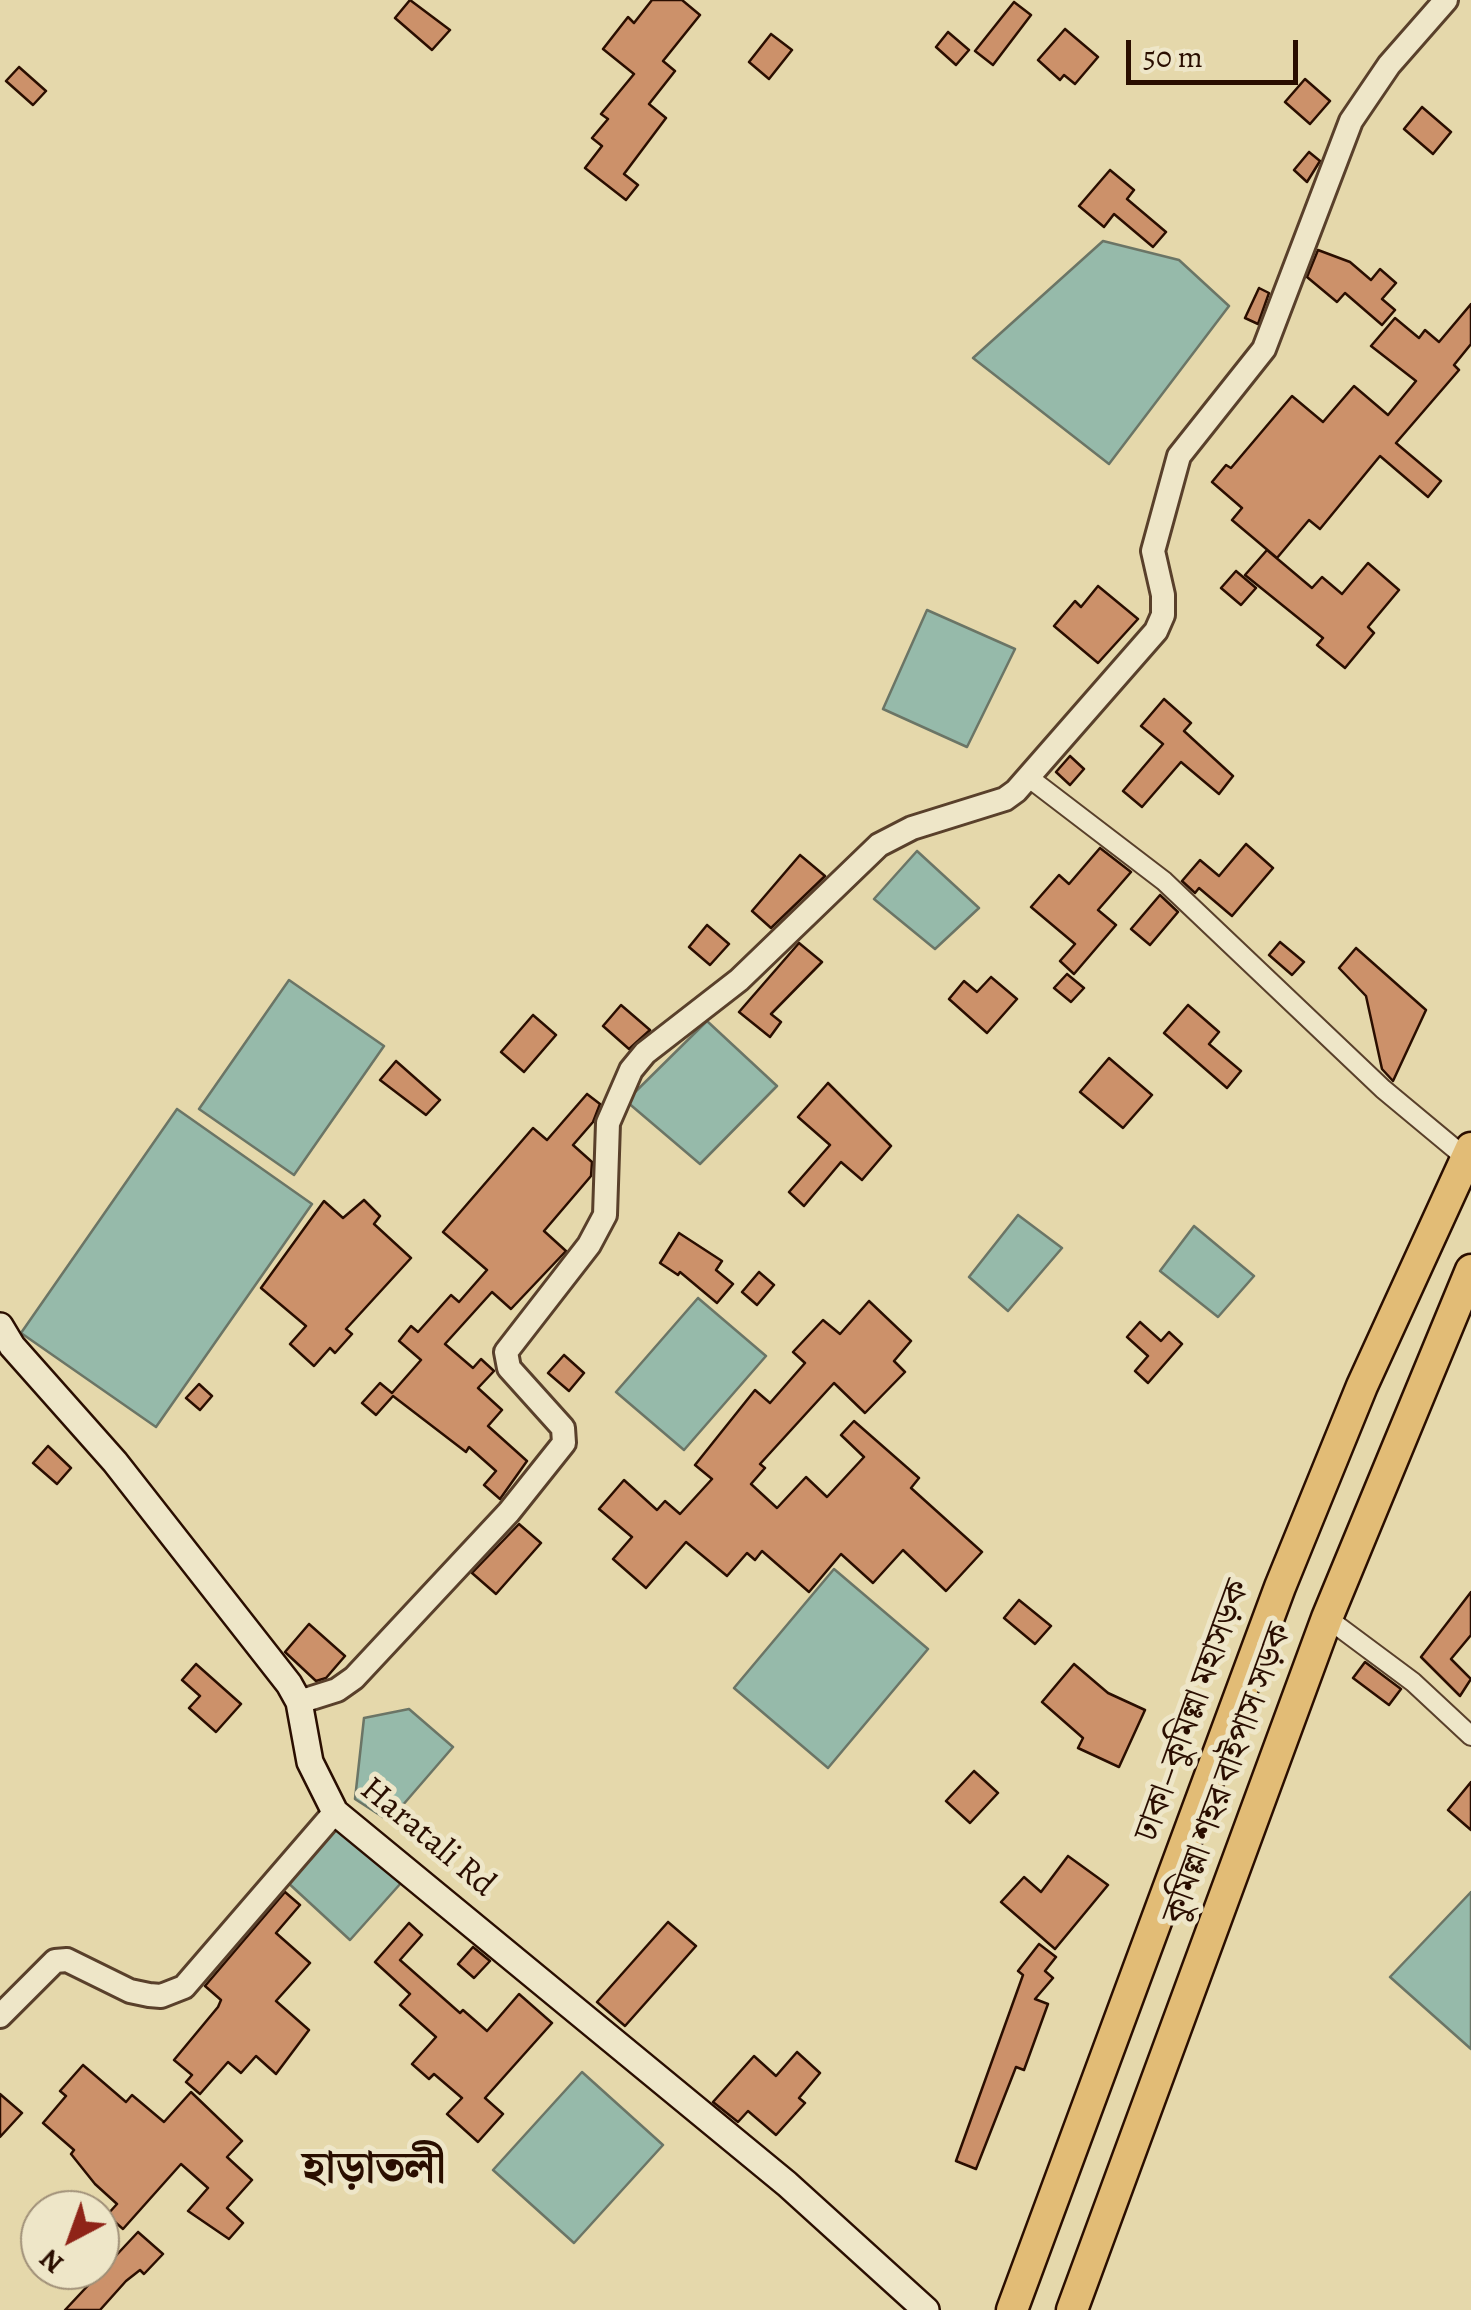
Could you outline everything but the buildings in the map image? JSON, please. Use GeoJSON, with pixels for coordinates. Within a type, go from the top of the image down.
{"type":"FeatureCollection","features":[{"type":"Feature","properties":{"kind":"highway","name":"ঢাকা–কুমিল্লা মহাসড়ক"},"geometry":{"type":"LineString","coordinates":[[1012,2310],[1280,1586],[1362,1386],[1469,1153]]}},
{"type":"Feature","properties":{"kind":"highway","name":"কুমিল্লা শহর বাইপাস সড়ক"},"geometry":{"type":"LineString","coordinates":[[1072,2310],[1327,1618],[1467,1290]]}},
{"type":"Feature","properties":{"kind":"main road","name":"Haratali Rd"},"geometry":{"type":"LineString","coordinates":[[0,1326],[12,1346],[115,1462],[299,1702],[310,1762],[335,1812],[742,2146],[926,2310]]}},
{"type":"Feature","properties":{"kind":"street"},"geometry":{"type":"LineString","coordinates":[[299,1702],[337,1690],[354,1678],[509,1512],[564,1443],[562,1428],[509,1368],[506,1352],[589,1245],[605,1215],[608,1123],[631,1070],[644,1053],[739,980],[879,844],[912,828],[1005,799],[1156,631],[1163,615],[1153,551],[1179,456],[1264,349],[1351,121],[1389,65],[1446,0]]}},
{"type":"Feature","properties":{"kind":"street"},"geometry":{"type":"LineString","coordinates":[[1028,777],[1164,881],[1384,1089],[1469,1153]]}},
{"type":"Feature","properties":{"kind":"street"},"geometry":{"type":"LineString","coordinates":[[1327,1618],[1413,1682],[1471,1736]]}},
{"type":"Feature","properties":{"kind":"street"},"geometry":{"type":"LineString","coordinates":[[0,2016],[55,1960],[67,1960],[130,1991],[149,1996],[162,1996],[184,1987],[335,1812]]}},
{"type":"Feature","properties":{"kind":"shaded area"},"geometry":{"type":"Polygon","coordinates":[[[1103,241],[1179,260],[1229,306],[1109,464],[973,358],[1103,241]]]}},
{"type":"Feature","properties":{"kind":"shaded area"},"geometry":{"type":"Polygon","coordinates":[[[927,610],[1015,649],[967,747],[883,709],[927,610]]]}},
{"type":"Feature","properties":{"kind":"shaded area"},"geometry":{"type":"Polygon","coordinates":[[[917,851],[979,908],[935,949],[874,899],[917,851]]]}},
{"type":"Feature","properties":{"kind":"shaded area"},"geometry":{"type":"Polygon","coordinates":[[[289,980],[384,1046],[294,1175],[199,1109],[289,980]]]}},
{"type":"Feature","properties":{"kind":"shaded area"},"geometry":{"type":"Polygon","coordinates":[[[707,1021],[777,1086],[700,1164],[626,1101],[707,1021]]]}},
{"type":"Feature","properties":{"kind":"shaded area"},"geometry":{"type":"Polygon","coordinates":[[[177,1109],[312,1204],[156,1427],[21,1333],[177,1109]]]}},
{"type":"Feature","properties":{"kind":"shaded area"},"geometry":{"type":"Polygon","coordinates":[[[1018,1215],[1062,1248],[1008,1311],[969,1277],[1018,1215]]]}},
{"type":"Feature","properties":{"kind":"shaded area"},"geometry":{"type":"Polygon","coordinates":[[[1194,1226],[1254,1276],[1218,1317],[1160,1271],[1194,1226]]]}},
{"type":"Feature","properties":{"kind":"shaded area"},"geometry":{"type":"Polygon","coordinates":[[[698,1298],[766,1356],[684,1450],[616,1392],[698,1298]]]}},
{"type":"Feature","properties":{"kind":"shaded area"},"geometry":{"type":"Polygon","coordinates":[[[834,1569],[928,1649],[828,1768],[734,1688],[834,1569]]]}},
{"type":"Feature","properties":{"kind":"shaded area"},"geometry":{"type":"Polygon","coordinates":[[[409,1709],[453,1747],[389,1821],[355,1799],[364,1718],[409,1709]]]}},
{"type":"Feature","properties":{"kind":"shaded area"},"geometry":{"type":"Polygon","coordinates":[[[336,1824],[401,1883],[350,1940],[285,1880],[336,1824]]]}},
{"type":"Feature","properties":{"kind":"shaded area"},"geometry":{"type":"Polygon","coordinates":[[[1471,1892],[1471,2049],[1390,1977],[1471,1892]]]}},
{"type":"Feature","properties":{"kind":"shaded area"},"geometry":{"type":"Polygon","coordinates":[[[582,2072],[663,2145],[574,2243],[493,2170],[582,2072]]]}},
{"type":"Feature","properties":{"kind":"district","name":"হাড়াতলী"},"geometry":{"type":"Point","coordinates":[374,2171]}}]}
